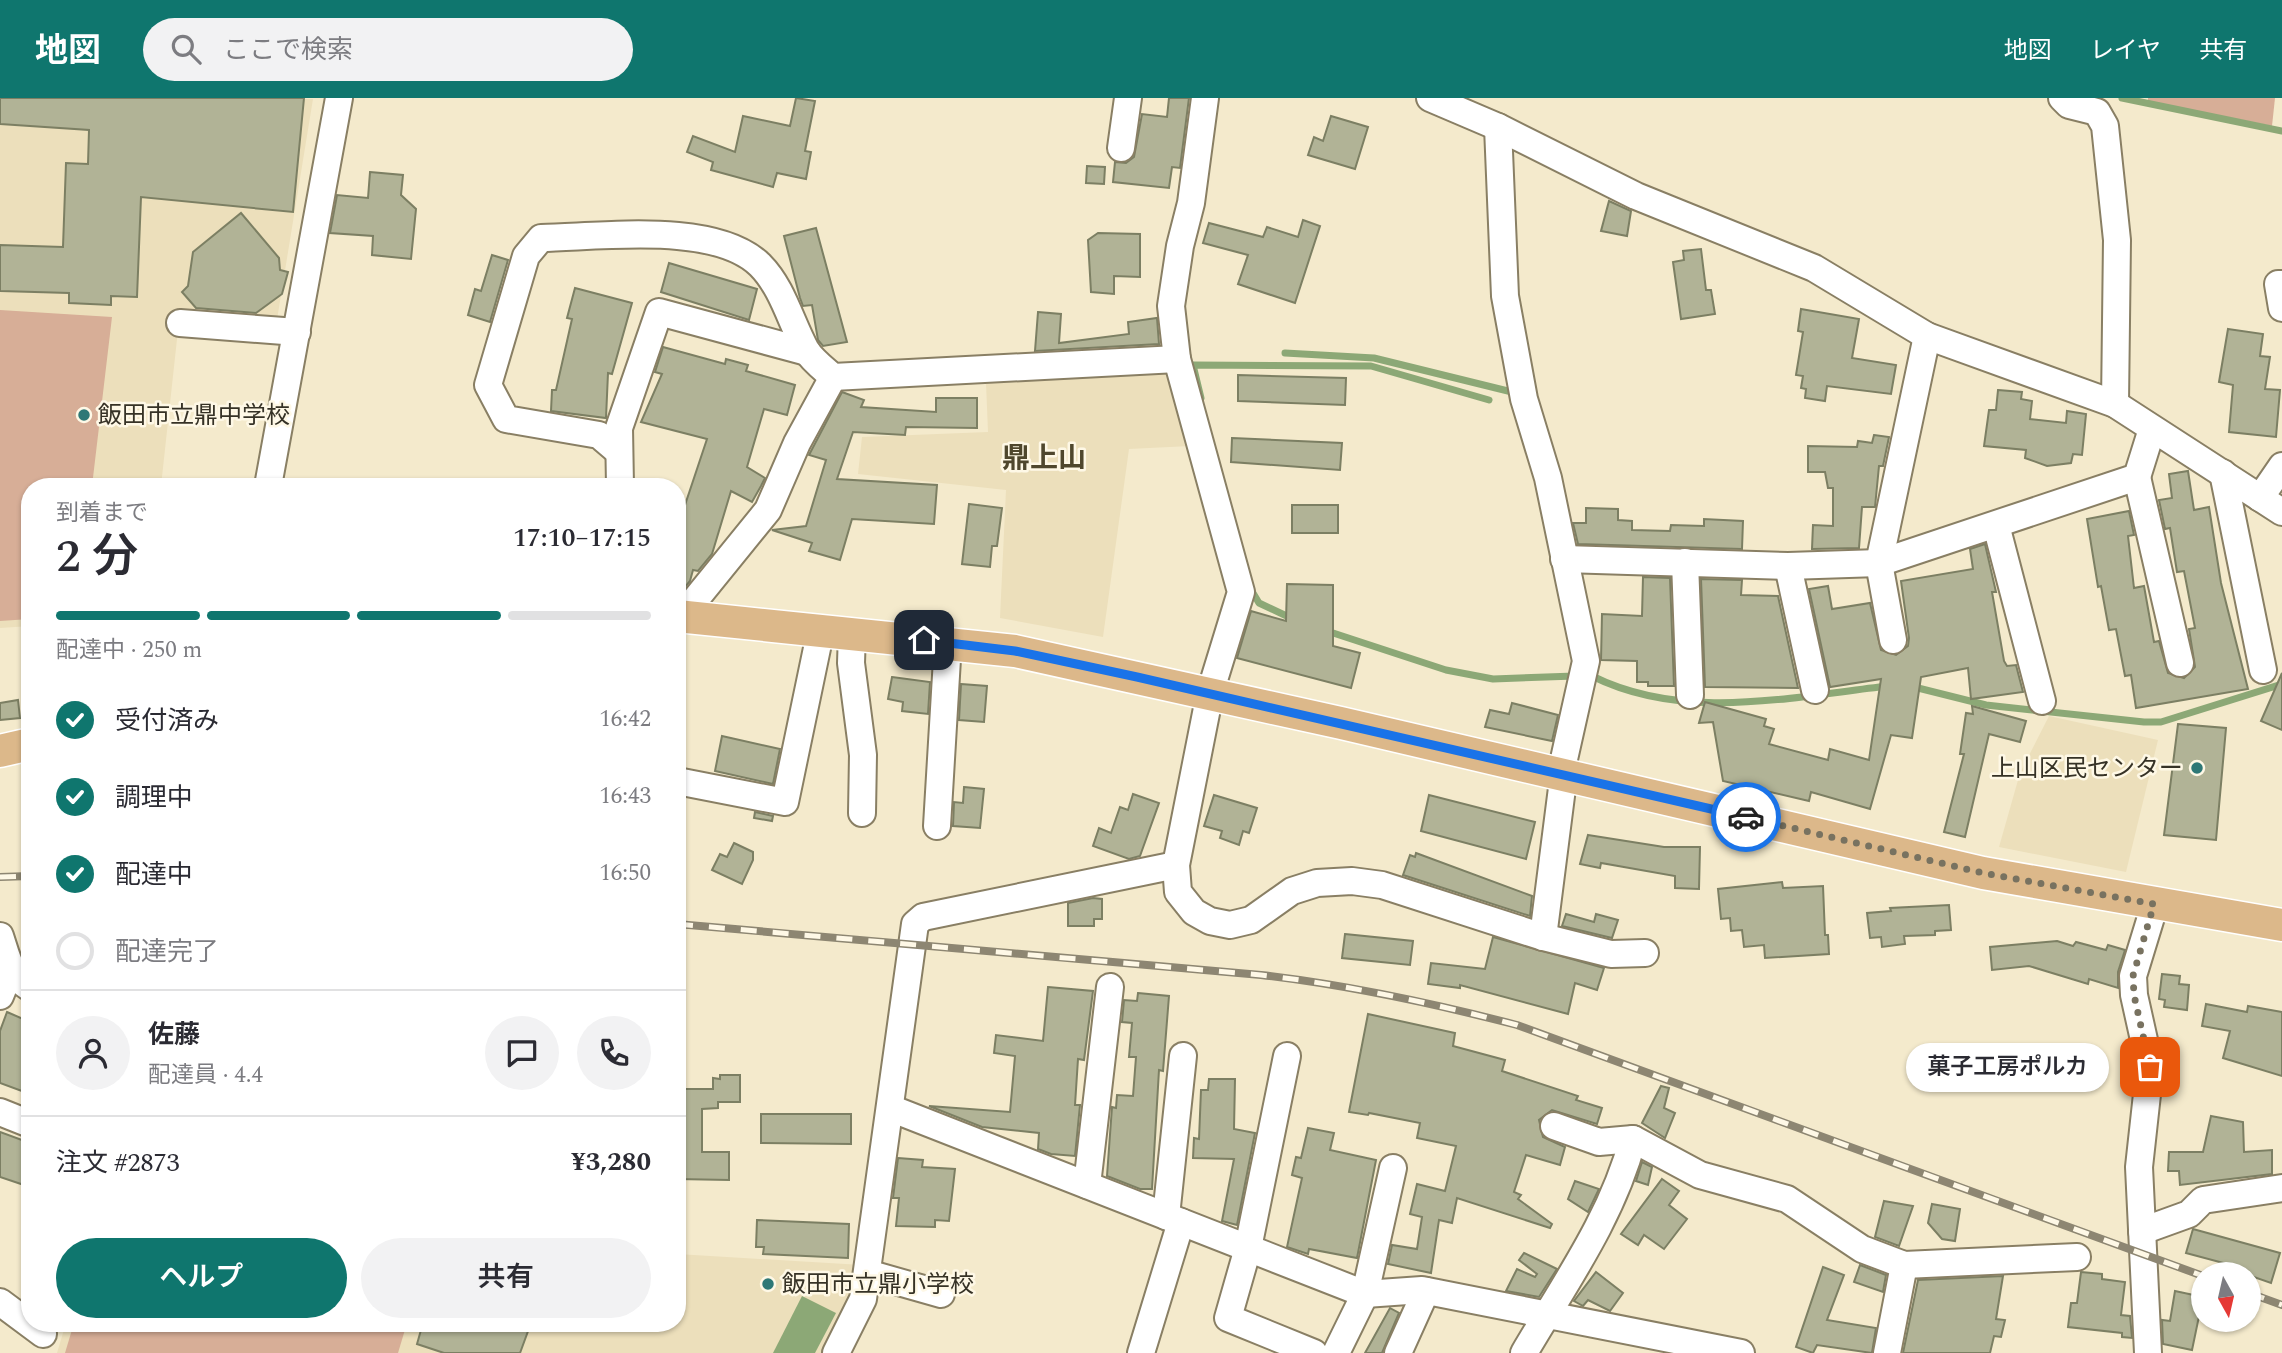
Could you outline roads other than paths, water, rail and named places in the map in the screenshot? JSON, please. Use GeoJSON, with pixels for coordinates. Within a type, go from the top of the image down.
{"type":"FeatureCollection","features":[{"type":"Feature","properties":{"kind":"main road"},"geometry":{"type":"LineString","coordinates":[[686,617],[1015,651],[1210,693],[1561,783],[1983,873],[2282,925]]}},
{"type":"Feature","properties":{"kind":"main road"},"geometry":{"type":"LineString","coordinates":[[0,751],[21,746]]}},
{"type":"Feature","properties":{"kind":"street"},"geometry":{"type":"LineString","coordinates":[[270,478],[339,98]]}},
{"type":"Feature","properties":{"kind":"street"},"geometry":{"type":"LineString","coordinates":[[1121,148],[1128,98]]}},
{"type":"Feature","properties":{"kind":"street"},"geometry":{"type":"LineString","coordinates":[[1205,98],[1191,202],[1180,246],[1171,306],[1177,359],[1241,592],[1210,693],[1176,865],[1178,892],[1194,912],[1210,921],[1230,925],[1251,920],[1292,891],[1318,883],[1352,881],[1415,895],[1543,937],[1611,954],[1645,954]]}},
{"type":"Feature","properties":{"kind":"street"},"geometry":{"type":"LineString","coordinates":[[1430,98],[1497,127],[1636,196],[1814,268],[1927,336],[2115,404],[2271,505],[2282,466]]}},
{"type":"Feature","properties":{"kind":"street"},"geometry":{"type":"LineString","coordinates":[[2062,98],[2069,105],[2097,113],[2105,126],[2118,240],[2115,404]]}},
{"type":"Feature","properties":{"kind":"street"},"geometry":{"type":"LineString","coordinates":[[1497,127],[1506,296],[1524,399],[1548,478],[1586,661],[1561,783],[1543,937]]}},
{"type":"Feature","properties":{"kind":"street"},"geometry":{"type":"LineString","coordinates":[[619,452],[599,435],[506,419],[488,385],[526,256],[541,238],[678,236],[724,243],[760,265],[784,302],[807,352],[833,377],[1177,359]]}},
{"type":"Feature","properties":{"kind":"street"},"geometry":{"type":"LineString","coordinates":[[2282,284],[2278,284],[2282,307]]}},
{"type":"Feature","properties":{"kind":"street"},"geometry":{"type":"LineString","coordinates":[[620,478],[619,428],[659,312],[807,352]]}},
{"type":"Feature","properties":{"kind":"street"},"geometry":{"type":"LineString","coordinates":[[180,323],[297,332]]}},
{"type":"Feature","properties":{"kind":"street"},"geometry":{"type":"LineString","coordinates":[[1893,640],[1880,563],[1927,336]]}},
{"type":"Feature","properties":{"kind":"street"},"geometry":{"type":"LineString","coordinates":[[686,608],[768,510],[797,443],[833,377]]}},
{"type":"Feature","properties":{"kind":"street"},"geometry":{"type":"LineString","coordinates":[[2152,429],[2137,477],[2180,663]]}},
{"type":"Feature","properties":{"kind":"street"},"geometry":{"type":"LineString","coordinates":[[2223,473],[2263,670]]}},
{"type":"Feature","properties":{"kind":"street"},"geometry":{"type":"LineString","coordinates":[[1564,559],[1788,566],[1880,563],[2137,477]]}},
{"type":"Feature","properties":{"kind":"street"},"geometry":{"type":"LineString","coordinates":[[1996,525],[2042,701]]}},
{"type":"Feature","properties":{"kind":"street"},"geometry":{"type":"LineString","coordinates":[[1685,562],[1690,695]]}},
{"type":"Feature","properties":{"kind":"street"},"geometry":{"type":"LineString","coordinates":[[1788,566],[1815,690]]}},
{"type":"Feature","properties":{"kind":"street"},"geometry":{"type":"LineString","coordinates":[[686,783],[785,802],[821,629]]}},
{"type":"Feature","properties":{"kind":"street"},"geometry":{"type":"LineString","coordinates":[[852,632],[850,663],[863,755],[862,813]]}},
{"type":"Feature","properties":{"kind":"street"},"geometry":{"type":"LineString","coordinates":[[937,826],[948,642]]}},
{"type":"Feature","properties":{"kind":"street"},"geometry":{"type":"LineString","coordinates":[[836,1353],[863,1299],[915,925],[923,917],[1176,865]]}},
{"type":"Feature","properties":{"kind":"street"},"geometry":{"type":"LineString","coordinates":[[2148,1353],[2139,1167],[2150,1067],[2134,995],[2133,976],[2154,904]]}},
{"type":"Feature","properties":{"kind":"street"},"geometry":{"type":"LineString","coordinates":[[0,936],[11,969],[21,983]]}},
{"type":"Feature","properties":{"kind":"street"},"geometry":{"type":"LineString","coordinates":[[0,996],[11,969]]}},
{"type":"Feature","properties":{"kind":"street"},"geometry":{"type":"LineString","coordinates":[[1087,1185],[1110,987]]}},
{"type":"Feature","properties":{"kind":"street"},"geometry":{"type":"LineString","coordinates":[[1141,1353],[1174,1219],[1184,1056]]}},
{"type":"Feature","properties":{"kind":"street"},"geometry":{"type":"LineString","coordinates":[[1287,1056],[1248,1248],[1228,1318],[1314,1353]]}},
{"type":"Feature","properties":{"kind":"street"},"geometry":{"type":"LineString","coordinates":[[890,1108],[1364,1294],[1426,1292],[1548,1313],[1741,1353]]}},
{"type":"Feature","properties":{"kind":"street"},"geometry":{"type":"LineString","coordinates":[[0,1112],[21,1120]]}},
{"type":"Feature","properties":{"kind":"street"},"geometry":{"type":"LineString","coordinates":[[1554,1126],[1599,1142],[1633,1139],[1700,1175],[1787,1199],[1862,1248],[1904,1265],[2077,1257]]}},
{"type":"Feature","properties":{"kind":"street"},"geometry":{"type":"LineString","coordinates":[[1524,1353],[1585,1256],[1623,1175],[1633,1139]]}},
{"type":"Feature","properties":{"kind":"street"},"geometry":{"type":"LineString","coordinates":[[1336,1353],[1364,1294],[1393,1168]]}},
{"type":"Feature","properties":{"kind":"street"},"geometry":{"type":"LineString","coordinates":[[2142,1231],[2189,1214],[2203,1200],[2282,1188]]}},
{"type":"Feature","properties":{"kind":"street"},"geometry":{"type":"LineString","coordinates":[[1887,1353],[1904,1265]]}},
{"type":"Feature","properties":{"kind":"street"},"geometry":{"type":"LineString","coordinates":[[867,1273],[941,1294]]}},
{"type":"Feature","properties":{"kind":"street"},"geometry":{"type":"LineString","coordinates":[[1398,1353],[1426,1292]]}},
{"type":"Feature","properties":{"kind":"street"},"geometry":{"type":"LineString","coordinates":[[0,1302],[21,1320]]}},
{"type":"Feature","properties":{"kind":"waterway"},"geometry":{"type":"LineString","coordinates":[[2122,98],[2282,131]]}},
{"type":"Feature","properties":{"kind":"waterway"},"geometry":{"type":"LineString","coordinates":[[1285,353],[1374,358],[1512,392]]}},
{"type":"Feature","properties":{"kind":"waterway"},"geometry":{"type":"LineString","coordinates":[[1201,398],[1193,365],[1371,366],[1489,400]]}},
{"type":"Feature","properties":{"kind":"waterway"},"geometry":{"type":"LineString","coordinates":[[1250,588],[1259,603],[1293,619]]}},
{"type":"Feature","properties":{"kind":"waterway"},"geometry":{"type":"LineString","coordinates":[[1324,630],[1446,670],[1493,679],[1575,676]]}},
{"type":"Feature","properties":{"kind":"waterway"},"geometry":{"type":"LineString","coordinates":[[1592,676],[1627,690],[1663,699],[1700,702],[1776,700],[1888,686]]}},
{"type":"Feature","properties":{"kind":"waterway"},"geometry":{"type":"LineString","coordinates":[[1910,686],[1986,705],[2161,722],[2282,684]]}},
{"type":"Feature","properties":{"kind":"railway"},"geometry":{"type":"LineString","coordinates":[[0,877],[21,876]]}},
{"type":"Feature","properties":{"kind":"railway"},"geometry":{"type":"LineString","coordinates":[[686,925],[1261,975],[1358,989],[1453,1009],[1517,1025],[2191,1272]]}},
{"type":"Feature","properties":{"kind":"railway"},"geometry":{"type":"LineString","coordinates":[[2261,1297],[2282,1305]]}},
{"type":"Feature","properties":{"kind":"place","name":"飯田市立鼎中学校"},"geometry":{"type":"Point","coordinates":[84,415]}},
{"type":"Feature","properties":{"kind":"place","name":"上山区民センター"},"geometry":{"type":"Point","coordinates":[2197,768]}},
{"type":"Feature","properties":{"kind":"place","name":"菓子工房ポルカ"},"geometry":{"type":"Point","coordinates":[2150,1067]}},
{"type":"Feature","properties":{"kind":"place","name":"飯田市立鼎小学校"},"geometry":{"type":"Point","coordinates":[768,1284]}},
{"type":"Feature","properties":{"kind":"district","name":"鼎上山"},"geometry":{"type":"Point","coordinates":[1044,457]}}]}
